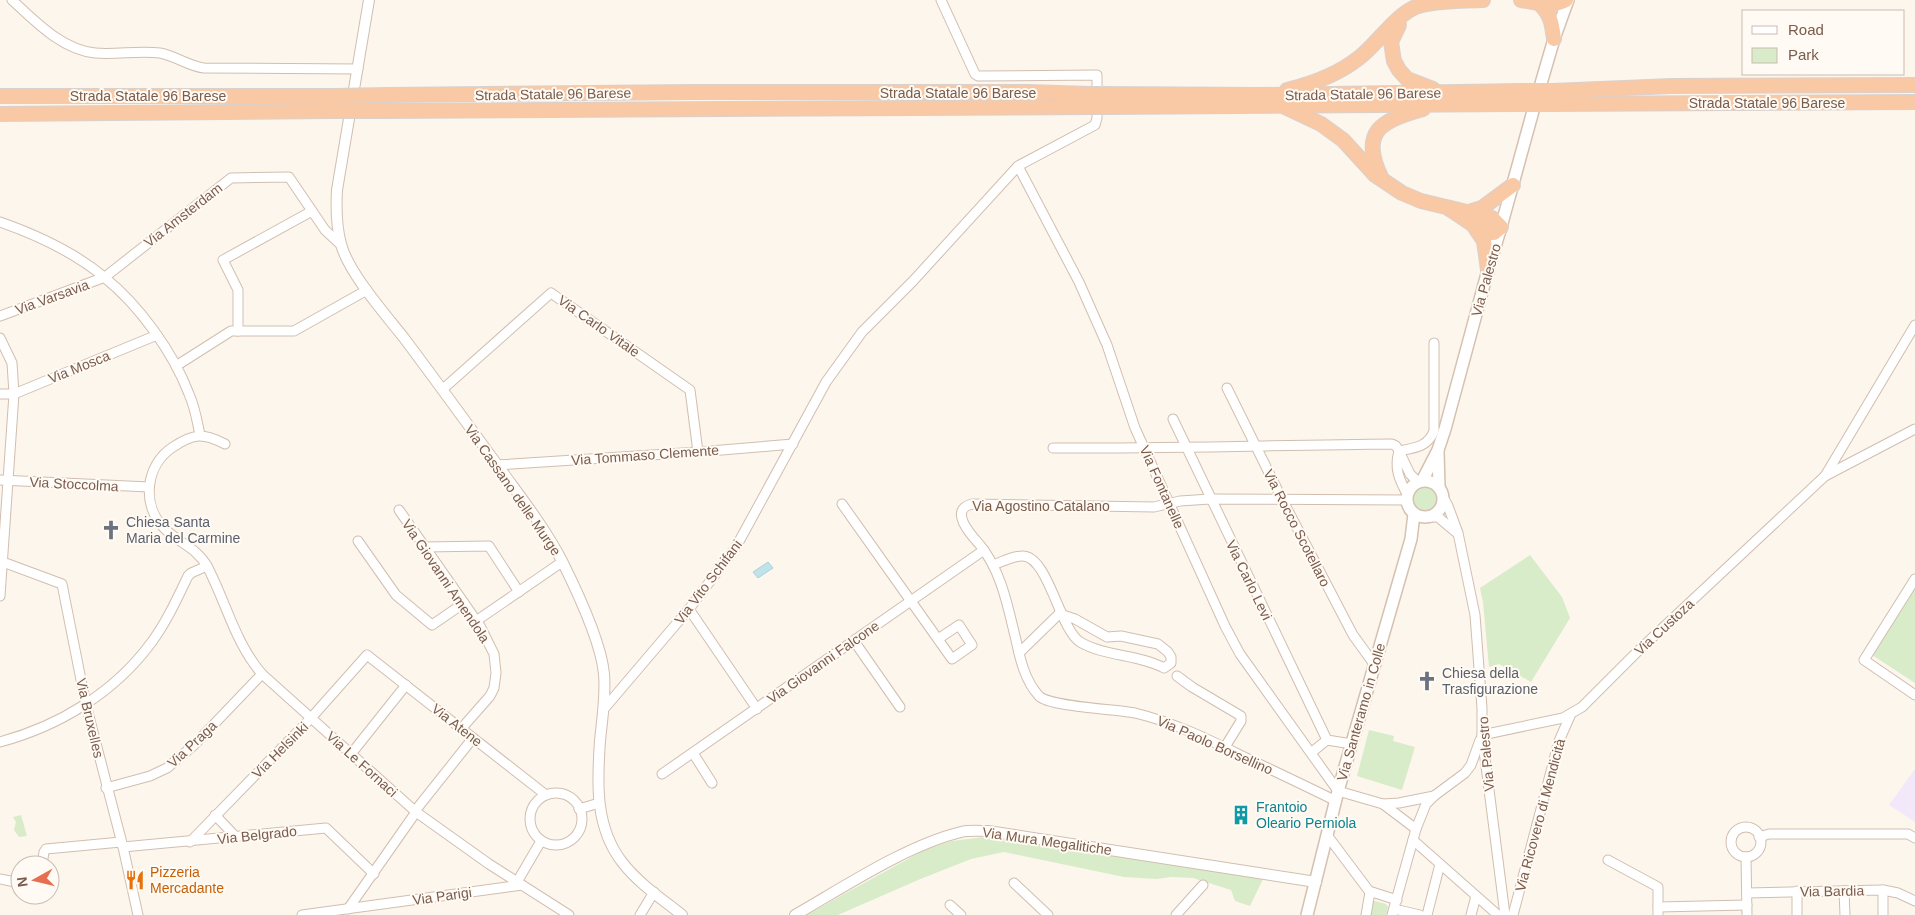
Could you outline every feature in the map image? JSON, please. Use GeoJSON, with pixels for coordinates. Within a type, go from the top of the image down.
{"type":"FeatureCollection","features":[{"type":"Feature","properties":{"kind":"highway"},"geometry":{"type":"LineString","coordinates":[[1262,95],[1298,87],[1325,78],[1360,58],[1406,12],[1417,6],[1432,3],[1483,0]]}},
{"type":"Feature","properties":{"kind":"highway"},"geometry":{"type":"LineString","coordinates":[[1521,0],[1540,4],[1558,4],[1567,0]]}},
{"type":"Feature","properties":{"kind":"highway"},"geometry":{"type":"LineString","coordinates":[[1540,4],[1548,12],[1552,22],[1554,39]]}},
{"type":"Feature","properties":{"kind":"highway"},"geometry":{"type":"LineString","coordinates":[[1406,12],[1393,34],[1391,42],[1396,65],[1407,79],[1446,99]]}},
{"type":"Feature","properties":{"kind":"highway","name":"Strada Statale 96 Barese"},"geometry":{"type":"LineString","coordinates":[[1552,97],[1672,86],[1915,85]]}},
{"type":"Feature","properties":{"kind":"highway","name":"Strada Statale 96 Barese"},"geometry":{"type":"LineString","coordinates":[[0,96],[1027,92],[1096,100],[1280,105],[1520,97],[1915,102]]}},
{"type":"Feature","properties":{"kind":"highway","name":"Strada Statale 96 Barese"},"geometry":{"type":"LineString","coordinates":[[0,114],[386,111],[1096,100],[1262,95],[1446,99]]}},
{"type":"Feature","properties":{"kind":"highway"},"geometry":{"type":"LineString","coordinates":[[1383,182],[1374,163],[1372,144],[1380,126],[1399,116],[1446,99]]}},
{"type":"Feature","properties":{"kind":"highway"},"geometry":{"type":"LineString","coordinates":[[1280,105],[1321,124],[1336,135],[1383,182],[1422,201],[1492,218],[1502,228],[1494,233],[1482,231],[1448,208]]}},
{"type":"Feature","properties":{"kind":"highway"},"geometry":{"type":"LineString","coordinates":[[1467,212],[1482,208],[1512,185]]}},
{"type":"Feature","properties":{"kind":"highway"},"geometry":{"type":"LineString","coordinates":[[1474,225],[1484,241],[1488,270]]}},
{"type":"Feature","properties":{"kind":"main road","name":"Via Palestro"},"geometry":{"type":"LineString","coordinates":[[1420,482],[1438,450],[1488,270],[1502,228],[1533,111],[1567,0]]}},
{"type":"Feature","properties":{"kind":"main road","name":"Via Palestro"},"geometry":{"type":"LineString","coordinates":[[1438,450],[1441,492]]}},
{"type":"Feature","properties":{"kind":"main road"},"geometry":{"type":"LineString","coordinates":[[1411,539],[1429,517],[1439,511],[1441,492],[1428,481],[1420,482],[1410,489],[1407,497],[1410,510],[1414,514],[1429,517]]}},
{"type":"Feature","properties":{"kind":"main road"},"geometry":{"type":"LineString","coordinates":[[1411,539],[1414,514]]}},
{"type":"Feature","properties":{"kind":"main road","name":"Via Santeramo in Colle"},"geometry":{"type":"LineString","coordinates":[[1306,915],[1337,796],[1411,539]]}},
{"type":"Feature","properties":{"kind":"street"},"geometry":{"type":"LineString","coordinates":[[12,0],[43,29],[83,51],[97,53],[148,52],[176,58],[195,67],[204,68],[358,69]]}},
{"type":"Feature","properties":{"kind":"street","name":"Via Cassano delle Murge"},"geometry":{"type":"LineString","coordinates":[[369,0],[337,190],[337,221],[341,245],[348,262],[367,290],[497,464],[538,523],[562,562],[596,640],[602,661],[605,688],[597,786],[599,803],[609,840],[622,862],[682,915]]}},
{"type":"Feature","properties":{"kind":"street","name":"Via Vito Schifani"},"geometry":{"type":"LineString","coordinates":[[603,710],[689,609],[736,547],[794,444],[826,382],[862,332],[913,281],[1018,166],[1094,125],[1098,118],[1098,75],[978,76],[975,74],[941,0]]}},
{"type":"Feature","properties":{"kind":"street","name":"Via Fontanelle"},"geometry":{"type":"LineString","coordinates":[[1018,166],[1080,282],[1107,344],[1135,428],[1232,640],[1312,752],[1337,796]]}},
{"type":"Feature","properties":{"kind":"street","name":"Via Amsterdam"},"geometry":{"type":"LineString","coordinates":[[105,277],[231,178],[289,177],[312,211]]}},
{"type":"Feature","properties":{"kind":"street"},"geometry":{"type":"LineString","coordinates":[[238,331],[238,290],[223,260],[312,211],[325,230],[341,245]]}},
{"type":"Feature","properties":{"kind":"street"},"geometry":{"type":"LineString","coordinates":[[0,222],[57,246],[105,277],[142,314],[176,366],[190,395],[200,434]]}},
{"type":"Feature","properties":{"kind":"street","name":"Via Varsavia"},"geometry":{"type":"LineString","coordinates":[[0,316],[105,277]]}},
{"type":"Feature","properties":{"kind":"street"},"geometry":{"type":"LineString","coordinates":[[176,366],[231,331],[294,331],[367,290]]}},
{"type":"Feature","properties":{"kind":"street","name":"Via Carlo Vitale"},"geometry":{"type":"LineString","coordinates":[[442,389],[551,293],[690,390],[698,452]]}},
{"type":"Feature","properties":{"kind":"street"},"geometry":{"type":"LineString","coordinates":[[1825,476],[1915,325]]}},
{"type":"Feature","properties":{"kind":"street","name":"Via Mosca"},"geometry":{"type":"LineString","coordinates":[[0,394],[14,394],[157,335]]}},
{"type":"Feature","properties":{"kind":"street"},"geometry":{"type":"LineString","coordinates":[[0,338],[12,363],[14,394],[4,481],[0,596]]}},
{"type":"Feature","properties":{"kind":"street"},"geometry":{"type":"LineString","coordinates":[[1400,451],[1419,447],[1428,442],[1434,432],[1434,343]]}},
{"type":"Feature","properties":{"kind":"street","name":"Via Rocco Scotellaro"},"geometry":{"type":"LineString","coordinates":[[1227,388],[1282,500],[1353,635],[1374,664]]}},
{"type":"Feature","properties":{"kind":"street","name":"Via Carlo Levi"},"geometry":{"type":"LineString","coordinates":[[1173,419],[1327,740]]}},
{"type":"Feature","properties":{"kind":"street"},"geometry":{"type":"LineString","coordinates":[[1825,476],[1915,429]]}},
{"type":"Feature","properties":{"kind":"street"},"geometry":{"type":"LineString","coordinates":[[149,487],[154,468],[167,451],[190,437],[200,434],[212,437],[225,444]]}},
{"type":"Feature","properties":{"kind":"street","name":"Via Tommaso Clemente"},"geometry":{"type":"LineString","coordinates":[[497,464],[698,452],[794,444]]}},
{"type":"Feature","properties":{"kind":"street"},"geometry":{"type":"LineString","coordinates":[[1053,448],[1145,449],[1254,445],[1392,444],[1400,451],[1410,474],[1420,482]]}},
{"type":"Feature","properties":{"kind":"street"},"geometry":{"type":"LineString","coordinates":[[1168,502],[1210,499],[1282,500],[1407,497],[1398,476],[1396,461],[1400,451]]}},
{"type":"Feature","properties":{"kind":"street","name":"Via Custoza"},"geometry":{"type":"LineString","coordinates":[[1482,735],[1556,720],[1570,716],[1582,707],[1638,651],[1825,476]]}},
{"type":"Feature","properties":{"kind":"street","name":"Via Stoccolma"},"geometry":{"type":"LineString","coordinates":[[4,481],[149,487]]}},
{"type":"Feature","properties":{"kind":"street","name":"Via Le Fornaci"},"geometry":{"type":"LineString","coordinates":[[149,487],[149,497],[158,521],[166,531],[198,553],[207,566],[242,645],[251,662],[262,674],[416,812],[519,884],[569,915]]}},
{"type":"Feature","properties":{"kind":"street","name":"Via Palestro"},"geometry":{"type":"LineString","coordinates":[[1441,492],[1458,533],[1475,615],[1482,698],[1482,735],[1505,915]]}},
{"type":"Feature","properties":{"kind":"street","name":"Via Agostino Catalano"},"geometry":{"type":"LineString","coordinates":[[984,550],[962,523],[962,514],[968,505],[1154,507],[1168,502]]}},
{"type":"Feature","properties":{"kind":"street"},"geometry":{"type":"LineString","coordinates":[[842,504],[938,639]]}},
{"type":"Feature","properties":{"kind":"street","name":"Via Giovanni Amendola"},"geometry":{"type":"LineString","coordinates":[[399,510],[476,621],[494,654],[496,681],[490,696],[461,729]]}},
{"type":"Feature","properties":{"kind":"street"},"geometry":{"type":"LineString","coordinates":[[1429,517],[1438,517],[1458,533]]}},
{"type":"Feature","properties":{"kind":"street"},"geometry":{"type":"LineString","coordinates":[[358,541],[396,595],[432,625],[464,603]]}},
{"type":"Feature","properties":{"kind":"street"},"geometry":{"type":"LineString","coordinates":[[424,547],[489,546],[519,592]]}},
{"type":"Feature","properties":{"kind":"street","name":"Via Paolo Borsellino"},"geometry":{"type":"LineString","coordinates":[[984,550],[1004,593],[1019,653],[1029,680],[1043,699],[1156,718],[1174,724],[1337,796],[1383,804]]}},
{"type":"Feature","properties":{"kind":"street","name":"Via Giovanni Falcone"},"geometry":{"type":"LineString","coordinates":[[662,774],[984,550]]}},
{"type":"Feature","properties":{"kind":"street"},"geometry":{"type":"LineString","coordinates":[[993,566],[1023,556],[1031,559],[1037,564],[1046,578],[1071,632],[1081,642],[1096,649],[1168,665],[1177,676],[1192,687],[1240,716],[1242,721],[1224,747]]}},
{"type":"Feature","properties":{"kind":"street","name":"Via Bruxelles"},"geometry":{"type":"LineString","coordinates":[[1,561],[62,584],[86,705],[122,844],[138,915]]}},
{"type":"Feature","properties":{"kind":"street"},"geometry":{"type":"LineString","coordinates":[[476,621],[562,562]]}},
{"type":"Feature","properties":{"kind":"street"},"geometry":{"type":"LineString","coordinates":[[0,742],[52,723],[86,705],[133,665],[152,642],[188,576],[207,566]]}},
{"type":"Feature","properties":{"kind":"street"},"geometry":{"type":"LineString","coordinates":[[1915,579],[1864,660],[1915,695]]}},
{"type":"Feature","properties":{"kind":"street"},"geometry":{"type":"LineString","coordinates":[[689,609],[757,709]]}},
{"type":"Feature","properties":{"kind":"street"},"geometry":{"type":"LineString","coordinates":[[1019,653],[1062,613]]}},
{"type":"Feature","properties":{"kind":"street"},"geometry":{"type":"LineString","coordinates":[[1062,613],[1107,637],[1122,636],[1158,644],[1171,657],[1168,665]]}},
{"type":"Feature","properties":{"kind":"street"},"geometry":{"type":"LineString","coordinates":[[854,641],[900,707]]}},
{"type":"Feature","properties":{"kind":"street","name":"Via Atene"},"geometry":{"type":"LineString","coordinates":[[367,655],[546,796]]}},
{"type":"Feature","properties":{"kind":"street","name":"Via Helsinki"},"geometry":{"type":"LineString","coordinates":[[190,842],[311,718],[367,655]]}},
{"type":"Feature","properties":{"kind":"street","name":"Via Praga"},"geometry":{"type":"LineString","coordinates":[[106,788],[150,776],[167,768],[194,746],[262,674]]}},
{"type":"Feature","properties":{"kind":"street"},"geometry":{"type":"LineString","coordinates":[[352,754],[406,685]]}},
{"type":"Feature","properties":{"kind":"street","name":"Via Ricovero di Mendicità"},"geometry":{"type":"LineString","coordinates":[[1513,915],[1559,740],[1570,716]]}},
{"type":"Feature","properties":{"kind":"street"},"geometry":{"type":"LineString","coordinates":[[1394,908],[1416,829],[1426,804],[1465,773],[1471,765],[1482,735]]}},
{"type":"Feature","properties":{"kind":"street"},"geometry":{"type":"LineString","coordinates":[[348,909],[416,812],[473,738]]}},
{"type":"Feature","properties":{"kind":"street"},"geometry":{"type":"LineString","coordinates":[[1312,752],[1327,740],[1352,744]]}},
{"type":"Feature","properties":{"kind":"street"},"geometry":{"type":"LineString","coordinates":[[693,753],[712,783]]}},
{"type":"Feature","properties":{"kind":"street"},"geometry":{"type":"LineString","coordinates":[[559,794],[568,796],[575,801],[580,809],[582,817],[581,826],[572,840],[557,846],[541,841],[535,835],[530,819],[531,810],[536,803],[546,796],[559,794]]}},
{"type":"Feature","properties":{"kind":"street"},"geometry":{"type":"LineString","coordinates":[[1383,804],[1434,796]]}},
{"type":"Feature","properties":{"kind":"street"},"geometry":{"type":"LineString","coordinates":[[580,809],[599,803]]}},
{"type":"Feature","properties":{"kind":"street"},"geometry":{"type":"LineString","coordinates":[[1383,804],[1416,829]]}},
{"type":"Feature","properties":{"kind":"street"},"geometry":{"type":"LineString","coordinates":[[215,815],[236,837]]}},
{"type":"Feature","properties":{"kind":"street","name":"Via Belgrado"},"geometry":{"type":"LineString","coordinates":[[44,855],[46,850],[122,844],[190,842],[326,828],[374,874]]}},
{"type":"Feature","properties":{"kind":"street"},"geometry":{"type":"LineString","coordinates":[[1745,828],[1754,830],[1760,837],[1758,850],[1755,854],[1746,857],[1737,854],[1733,850],[1731,841],[1736,832],[1745,828]]}},
{"type":"Feature","properties":{"kind":"street","name":"Via Mura Megalitiche"},"geometry":{"type":"LineString","coordinates":[[796,915],[906,853],[963,831],[998,832],[1316,882]]}},
{"type":"Feature","properties":{"kind":"street"},"geometry":{"type":"LineString","coordinates":[[1760,837],[1769,834],[1908,834],[1915,838]]}},
{"type":"Feature","properties":{"kind":"street"},"geometry":{"type":"LineString","coordinates":[[1327,836],[1370,892],[1394,908],[1420,915]]}},
{"type":"Feature","properties":{"kind":"street"},"geometry":{"type":"LineString","coordinates":[[1413,840],[1498,915]]}},
{"type":"Feature","properties":{"kind":"street"},"geometry":{"type":"LineString","coordinates":[[519,884],[541,841]]}},
{"type":"Feature","properties":{"kind":"street"},"geometry":{"type":"LineString","coordinates":[[1746,857],[1747,915]]}},
{"type":"Feature","properties":{"kind":"street"},"geometry":{"type":"LineString","coordinates":[[1608,860],[1658,887],[1658,911],[1697,911],[1747,904]]}},
{"type":"Feature","properties":{"kind":"street"},"geometry":{"type":"LineString","coordinates":[[1427,915],[1440,864]]}},
{"type":"Feature","properties":{"kind":"street"},"geometry":{"type":"LineString","coordinates":[[1014,883],[1048,915]]}},
{"type":"Feature","properties":{"kind":"street","name":"Via Parigi"},"geometry":{"type":"LineString","coordinates":[[302,915],[519,884]]}},
{"type":"Feature","properties":{"kind":"street"},"geometry":{"type":"LineString","coordinates":[[1176,915],[1203,885]]}},
{"type":"Feature","properties":{"kind":"street"},"geometry":{"type":"LineString","coordinates":[[1883,890],[1883,915]]}},
{"type":"Feature","properties":{"kind":"street","name":"Via Bardia"},"geometry":{"type":"LineString","coordinates":[[1747,893],[1883,890],[1898,893],[1915,901]]}},
{"type":"Feature","properties":{"kind":"street"},"geometry":{"type":"LineString","coordinates":[[1797,891],[1797,915]]}},
{"type":"Feature","properties":{"kind":"street"},"geometry":{"type":"LineString","coordinates":[[1844,891],[1845,915]]}},
{"type":"Feature","properties":{"kind":"street"},"geometry":{"type":"LineString","coordinates":[[640,915],[654,892]]}},
{"type":"Feature","properties":{"kind":"street"},"geometry":{"type":"LineString","coordinates":[[1366,915],[1370,892]]}},
{"type":"Feature","properties":{"kind":"street"},"geometry":{"type":"LineString","coordinates":[[1471,915],[1476,896]]}},
{"type":"Feature","properties":{"kind":"street"},"geometry":{"type":"LineString","coordinates":[[950,905],[962,915]]}},
{"type":"Feature","properties":{"kind":"shaded area"},"geometry":{"type":"Polygon","coordinates":[[[1915,769],[1915,822],[1889,805],[1915,769]]]}},
{"type":"Feature","properties":{"kind":"green space"},"geometry":{"type":"Polygon","coordinates":[[[1425,487],[1434,491],[1438,500],[1434,509],[1425,513],[1416,509],[1412,500],[1416,491],[1425,487]]]}},
{"type":"Feature","properties":{"kind":"green space"},"geometry":{"type":"Polygon","coordinates":[[[1530,555],[1562,597],[1570,618],[1531,682],[1499,664],[1489,667],[1480,588],[1530,555]]]}},
{"type":"Feature","properties":{"kind":"green space"},"geometry":{"type":"Polygon","coordinates":[[[1915,582],[1915,683],[1869,653],[1915,582]]]}},
{"type":"Feature","properties":{"kind":"green space"},"geometry":{"type":"Polygon","coordinates":[[[1369,730],[1394,736],[1393,741],[1415,747],[1402,790],[1357,776],[1369,730]]]}},
{"type":"Feature","properties":{"kind":"green space"},"geometry":{"type":"Polygon","coordinates":[[[21,815],[27,836],[19,837],[14,830],[16,822],[13,817],[21,815]]]}},
{"type":"Feature","properties":{"kind":"green space"},"geometry":{"type":"Polygon","coordinates":[[[984,837],[1263,879],[1250,906],[1235,901],[1231,890],[1193,878],[1171,877],[1156,879],[1124,877],[1004,852],[971,859],[838,915],[806,915],[926,849],[952,841],[984,837]]]}},
{"type":"Feature","properties":{"kind":"green space"},"geometry":{"type":"Polygon","coordinates":[[[1371,900],[1386,904],[1388,907],[1386,915],[1369,915],[1371,900]]]}},
{"type":"Feature","properties":{"kind":"water"},"geometry":{"type":"Polygon","coordinates":[[[768,562],[773,568],[758,578],[753,572],[768,562]]]}},
{"type":"Feature","properties":{"kind":"place","name":"Chiesa Santa Maria del Carmine"},"geometry":{"type":"Point","coordinates":[111,530]}},
{"type":"Feature","properties":{"kind":"place","name":"Chiesa della Trasfigurazione"},"geometry":{"type":"Point","coordinates":[1427,681]}},
{"type":"Feature","properties":{"kind":"place","name":"Frantoio Oleario Perniola"},"geometry":{"type":"Point","coordinates":[1241,815]}},
{"type":"Feature","properties":{"kind":"place","name":"Pizzeria Mercadante"},"geometry":{"type":"Point","coordinates":[135,880]}}]}
